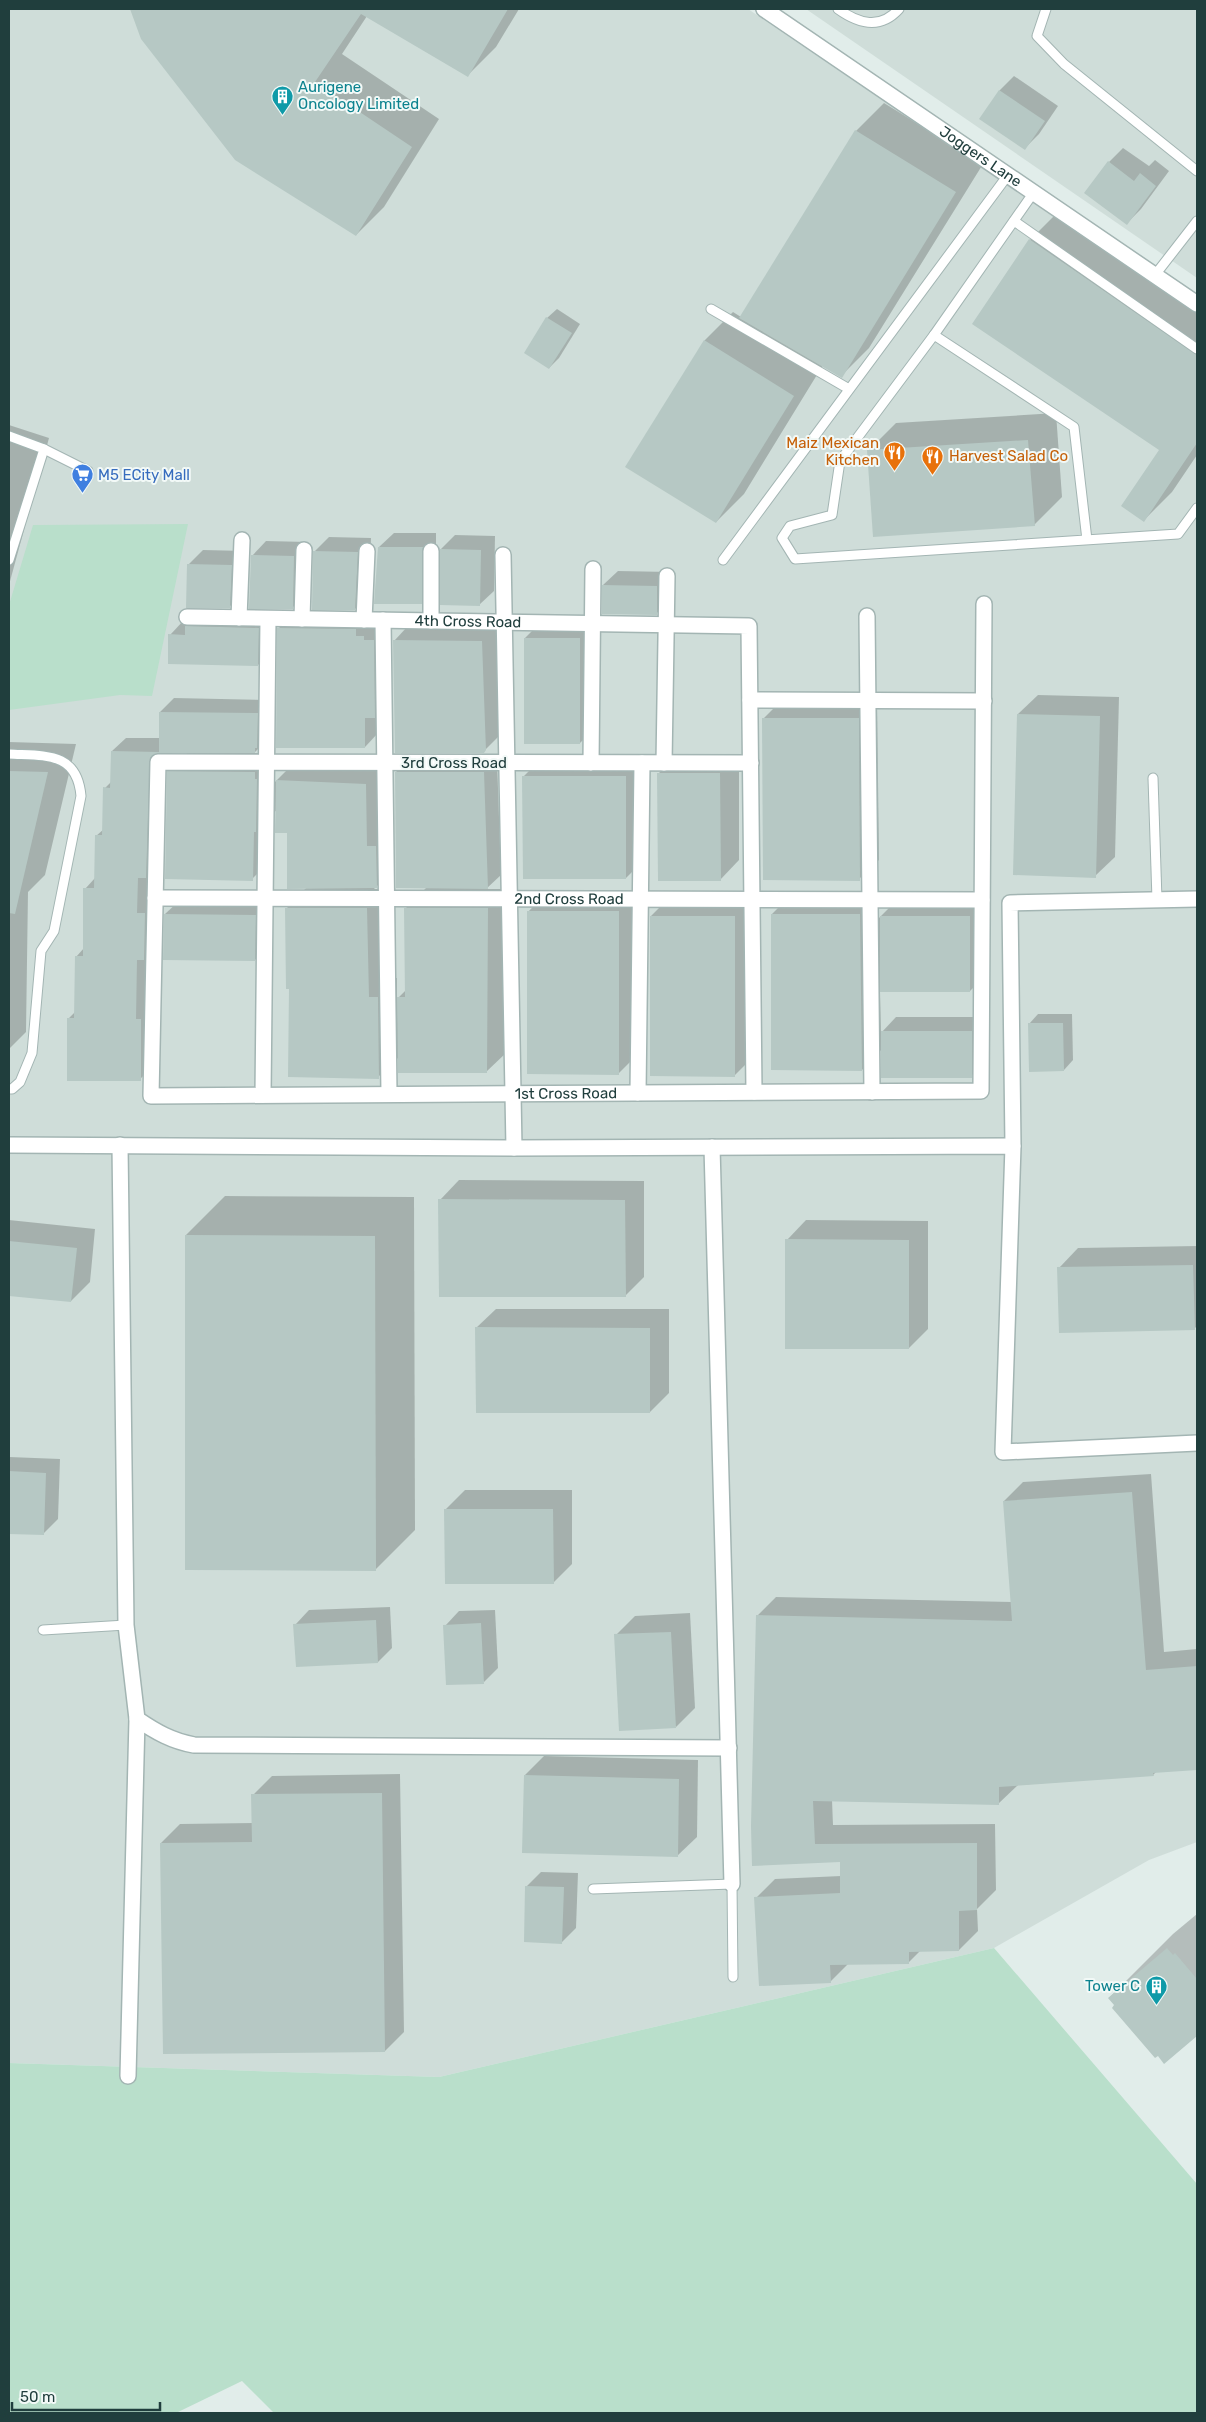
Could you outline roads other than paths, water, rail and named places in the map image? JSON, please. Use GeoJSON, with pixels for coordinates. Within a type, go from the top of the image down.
{"type":"FeatureCollection","features":[{"type":"Feature","properties":{"kind":"street","name":"Joggers Lane"},"geometry":{"type":"LineString","coordinates":[[764,9],[1197,304]]}},
{"type":"Feature","properties":{"kind":"street"},"geometry":{"type":"LineString","coordinates":[[239,618],[242,540]]}},
{"type":"Feature","properties":{"kind":"street"},"geometry":{"type":"LineString","coordinates":[[302,619],[304,550]]}},
{"type":"Feature","properties":{"kind":"street"},"geometry":{"type":"LineString","coordinates":[[364,620],[367,551]]}},
{"type":"Feature","properties":{"kind":"street"},"geometry":{"type":"LineString","coordinates":[[431,551],[431,621]]}},
{"type":"Feature","properties":{"kind":"street"},"geometry":{"type":"LineString","coordinates":[[503,555],[514,1148]]}},
{"type":"Feature","properties":{"kind":"street"},"geometry":{"type":"LineString","coordinates":[[591,763],[593,569]]}},
{"type":"Feature","properties":{"kind":"street"},"geometry":{"type":"LineString","coordinates":[[664,763],[667,576]]}},
{"type":"Feature","properties":{"kind":"street"},"geometry":{"type":"LineString","coordinates":[[982,900],[984,604]]}},
{"type":"Feature","properties":{"kind":"street"},"geometry":{"type":"LineString","coordinates":[[867,616],[872,1092]]}},
{"type":"Feature","properties":{"kind":"street","name":"4th Cross Road"},"geometry":{"type":"LineString","coordinates":[[187,617],[750,626],[750,700]]}},
{"type":"Feature","properties":{"kind":"street"},"geometry":{"type":"LineString","coordinates":[[263,1095],[268,618]]}},
{"type":"Feature","properties":{"kind":"street"},"geometry":{"type":"LineString","coordinates":[[383,620],[389,1094]]}},
{"type":"Feature","properties":{"kind":"street"},"geometry":{"type":"LineString","coordinates":[[754,1092],[750,700],[984,701]]}},
{"type":"Feature","properties":{"kind":"street","name":"3rd Cross Road"},"geometry":{"type":"LineString","coordinates":[[155,898],[158,762],[751,763]]}},
{"type":"Feature","properties":{"kind":"street"},"geometry":{"type":"LineString","coordinates":[[638,1093],[642,763]]}},
{"type":"Feature","properties":{"kind":"street","name":"2nd Cross Road"},"geometry":{"type":"LineString","coordinates":[[155,898],[982,900]]}},
{"type":"Feature","properties":{"kind":"street","name":"1st Cross Road"},"geometry":{"type":"LineString","coordinates":[[155,898],[151,1096],[981,1091],[982,900]]}},
{"type":"Feature","properties":{"kind":"street"},"geometry":{"type":"LineString","coordinates":[[1197,899],[1010,903],[1012,1146],[1003,1452],[1197,1443]]}},
{"type":"Feature","properties":{"kind":"street"},"geometry":{"type":"LineString","coordinates":[[9,1145],[514,1148],[1012,1146]]}},
{"type":"Feature","properties":{"kind":"street"},"geometry":{"type":"LineString","coordinates":[[120,1145],[126,1625],[138,1719],[128,2076]]}},
{"type":"Feature","properties":{"kind":"street"},"geometry":{"type":"LineString","coordinates":[[712,1147],[732,1884]]}},
{"type":"Feature","properties":{"kind":"street"},"geometry":{"type":"LineString","coordinates":[[138,1719],[156,1732],[176,1742],[194,1745],[729,1748]]}},
{"type":"Feature","properties":{"kind":"lane"},"geometry":{"type":"LineString","coordinates":[[838,9],[856,21],[870,24],[892,16],[899,9]]}},
{"type":"Feature","properties":{"kind":"lane"},"geometry":{"type":"LineString","coordinates":[[1046,9],[1037,36],[1064,64],[1197,170]]}},
{"type":"Feature","properties":{"kind":"lane"},"geometry":{"type":"LineString","coordinates":[[723,560],[1008,175]]}},
{"type":"Feature","properties":{"kind":"lane"},"geometry":{"type":"LineString","coordinates":[[1034,192],[934,334],[840,460],[832,514],[790,526],[782,538],[794,559],[1178,534],[1197,508]]}},
{"type":"Feature","properties":{"kind":"lane"},"geometry":{"type":"LineString","coordinates":[[1014,221],[1197,349]]}},
{"type":"Feature","properties":{"kind":"lane"},"geometry":{"type":"LineString","coordinates":[[1155,275],[1197,221]]}},
{"type":"Feature","properties":{"kind":"lane"},"geometry":{"type":"LineString","coordinates":[[711,309],[849,389]]}},
{"type":"Feature","properties":{"kind":"lane"},"geometry":{"type":"LineString","coordinates":[[934,334],[1074,427],[1087,540]]}},
{"type":"Feature","properties":{"kind":"lane"},"geometry":{"type":"LineString","coordinates":[[9,436],[44,449],[88,471]]}},
{"type":"Feature","properties":{"kind":"lane"},"geometry":{"type":"LineString","coordinates":[[9,560],[44,449]]}},
{"type":"Feature","properties":{"kind":"lane"},"geometry":{"type":"LineString","coordinates":[[9,754],[48,756],[62,760],[75,771],[80,781],[81,796],[54,931],[41,950],[32,1053],[20,1082],[12,1089],[9,1089]]}},
{"type":"Feature","properties":{"kind":"lane"},"geometry":{"type":"LineString","coordinates":[[1153,778],[1157,900]]}},
{"type":"Feature","properties":{"kind":"lane"},"geometry":{"type":"LineString","coordinates":[[43,1630],[126,1625]]}},
{"type":"Feature","properties":{"kind":"lane"},"geometry":{"type":"LineString","coordinates":[[593,1889],[732,1884],[733,1977]]}},
{"type":"Feature","properties":{"kind":"place","name":"Aurigene Oncology Limited"},"geometry":{"type":"Point","coordinates":[282,115]}},
{"type":"Feature","properties":{"kind":"place","name":"Maiz Mexican Kitchen"},"geometry":{"type":"Point","coordinates":[895,471]}},
{"type":"Feature","properties":{"kind":"place","name":"Harvest Salad Co"},"geometry":{"type":"Point","coordinates":[933,475]}},
{"type":"Feature","properties":{"kind":"place","name":"M5 ECity Mall"},"geometry":{"type":"Point","coordinates":[82,494]}},
{"type":"Feature","properties":{"kind":"place","name":"Tower C"},"geometry":{"type":"Point","coordinates":[1156,2005]}}]}
